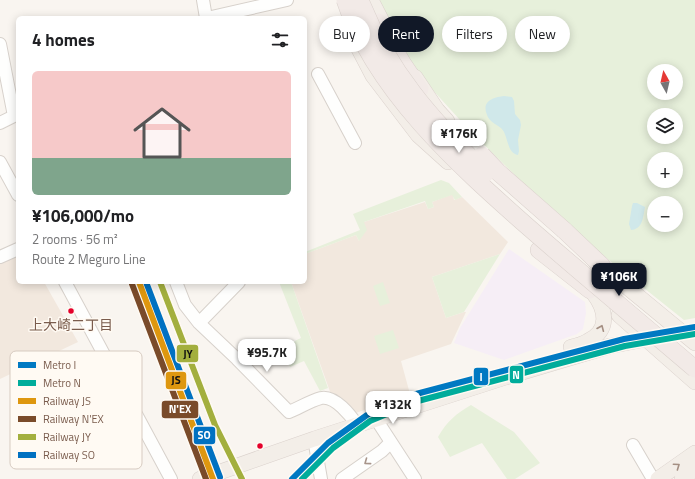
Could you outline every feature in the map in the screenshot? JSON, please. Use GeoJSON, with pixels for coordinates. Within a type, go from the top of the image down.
{"type":"FeatureCollection","features":[{"type":"Feature","properties":{"kind":"highway"},"geometry":{"type":"LineString","coordinates":[[344,0],[346,14],[355,38],[375,77],[406,121],[444,162],[539,250],[594,294]]}},
{"type":"Feature","properties":{"kind":"highway"},"geometry":{"type":"LineString","coordinates":[[344,0],[358,33],[375,63],[408,107],[442,147],[497,200],[695,369]]}},
{"type":"Feature","properties":{"kind":"highway"},"geometry":{"type":"LineString","coordinates":[[360,0],[379,42],[399,74],[427,112],[449,137],[505,191],[559,239],[695,354]]}},
{"type":"Feature","properties":{"kind":"highway"},"geometry":{"type":"LineString","coordinates":[[367,0],[402,64],[425,95],[498,172],[564,230],[602,266]]}},
{"type":"Feature","properties":{"kind":"main road"},"geometry":{"type":"LineString","coordinates":[[338,0],[342,15],[351,35],[373,76],[418,135],[594,294],[695,382]]}},
{"type":"Feature","properties":{"kind":"main road"},"geometry":{"type":"LineString","coordinates":[[371,0],[383,25],[402,58],[437,110],[471,148],[534,209],[602,266],[689,332],[695,343]]}},
{"type":"Feature","properties":{"kind":"main road"},"geometry":{"type":"LineString","coordinates":[[506,377],[555,353],[588,342],[598,335],[603,327],[604,315],[601,304],[594,294]]}},
{"type":"Feature","properties":{"kind":"main road"},"geometry":{"type":"LineString","coordinates":[[200,479],[314,439],[506,377],[603,348],[646,339]]}},
{"type":"Feature","properties":{"kind":"main road"},"geometry":{"type":"LineString","coordinates":[[658,479],[695,453]]}},
{"type":"Feature","properties":{"kind":"main road"},"geometry":{"type":"LineString","coordinates":[[682,479],[695,469]]}},
{"type":"Feature","properties":{"kind":"street"},"geometry":{"type":"LineString","coordinates":[[203,0],[206,16]]}},
{"type":"Feature","properties":{"kind":"street"},"geometry":{"type":"LineString","coordinates":[[215,16],[287,0]]}},
{"type":"Feature","properties":{"kind":"street"},"geometry":{"type":"LineString","coordinates":[[0,44],[14,116],[0,123]]}},
{"type":"Feature","properties":{"kind":"street"},"geometry":{"type":"LineString","coordinates":[[318,74],[355,143]]}},
{"type":"Feature","properties":{"kind":"street"},"geometry":{"type":"LineString","coordinates":[[0,162],[16,191]]}},
{"type":"Feature","properties":{"kind":"street"},"geometry":{"type":"LineString","coordinates":[[0,257],[16,250]]}},
{"type":"Feature","properties":{"kind":"street"},"geometry":{"type":"LineString","coordinates":[[66,284],[102,351]]}},
{"type":"Feature","properties":{"kind":"street"},"geometry":{"type":"LineString","coordinates":[[177,284],[185,305],[199,323],[289,412],[322,398],[328,399],[333,400],[350,415],[357,425]]}},
{"type":"Feature","properties":{"kind":"street"},"geometry":{"type":"LineString","coordinates":[[199,323],[237,284]]}},
{"type":"Feature","properties":{"kind":"street"},"geometry":{"type":"LineString","coordinates":[[376,419],[415,479]]}},
{"type":"Feature","properties":{"kind":"street"},"geometry":{"type":"LineString","coordinates":[[142,425],[171,479]]}},
{"type":"Feature","properties":{"kind":"street"},"geometry":{"type":"LineString","coordinates":[[314,439],[321,479]]}},
{"type":"Feature","properties":{"kind":"street"},"geometry":{"type":"LineString","coordinates":[[342,479],[382,451],[391,442]]}},
{"type":"Feature","properties":{"kind":"street"},"geometry":{"type":"LineString","coordinates":[[633,445],[653,479]]}},
{"type":"Feature","properties":{"kind":"shaded area"},"geometry":{"type":"Polygon","coordinates":[[[453,194],[454,200],[462,197],[508,242],[500,254],[432,277],[446,318],[466,312],[451,344],[401,361],[410,394],[350,415],[333,400],[292,284],[307,284],[307,253],[356,235],[359,241],[364,222],[425,202],[428,209],[434,207],[432,202],[453,194]]]}},
{"type":"Feature","properties":{"kind":"shaded area"},"geometry":{"type":"Polygon","coordinates":[[[509,249],[585,302],[586,313],[583,329],[577,334],[504,360],[454,343],[460,328],[509,249]]]}},
{"type":"Feature","properties":{"kind":"shaded area"},"geometry":{"type":"Polygon","coordinates":[[[16,258],[16,284],[45,284],[78,342],[59,351],[10,351],[10,374],[0,379],[0,262],[16,258]]]}},
{"type":"Feature","properties":{"kind":"green space"},"geometry":{"type":"Polygon","coordinates":[[[376,0],[695,0],[695,318],[684,320],[570,229],[470,131],[420,76],[406,52],[434,52],[434,16],[384,16],[376,0]]]}},
{"type":"Feature","properties":{"kind":"green space"},"geometry":{"type":"Polygon","coordinates":[[[441,180],[449,183],[462,197],[455,200],[452,195],[432,202],[434,207],[428,209],[425,201],[364,222],[367,230],[359,241],[356,235],[307,253],[307,251],[360,230],[353,214],[441,180]]]}},
{"type":"Feature","properties":{"kind":"green space"},"geometry":{"type":"Polygon","coordinates":[[[500,254],[464,312],[446,318],[432,277],[500,254]]]}},
{"type":"Feature","properties":{"kind":"green space"},"geometry":{"type":"Polygon","coordinates":[[[383,282],[390,303],[380,306],[373,286],[383,282]]]}},
{"type":"Feature","properties":{"kind":"green space"},"geometry":{"type":"Polygon","coordinates":[[[280,284],[292,284],[328,388],[320,391],[304,361],[290,367],[282,347],[301,338],[280,284]]]}},
{"type":"Feature","properties":{"kind":"green space"},"geometry":{"type":"Polygon","coordinates":[[[393,330],[399,348],[380,354],[374,336],[393,330]]]}},
{"type":"Feature","properties":{"kind":"green space"},"geometry":{"type":"Polygon","coordinates":[[[471,405],[514,432],[540,463],[515,479],[507,479],[482,443],[450,457],[438,437],[452,418],[471,405]]]}},
{"type":"Feature","properties":{"kind":"water"},"geometry":{"type":"Polygon","coordinates":[[[504,96],[512,97],[514,101],[515,114],[520,120],[521,125],[518,140],[518,155],[512,152],[503,130],[490,120],[486,112],[486,105],[490,100],[504,96]]]}},
{"type":"Feature","properties":{"kind":"water"},"geometry":{"type":"Polygon","coordinates":[[[633,203],[637,203],[645,207],[640,225],[631,230],[629,224],[633,203]]]}},
{"type":"Feature","properties":{"kind":"metro line","name":"I"},"geometry":{"type":"LineString","coordinates":[[292,479],[328,443],[367,415],[416,394],[624,339],[695,327]]}},
{"type":"Feature","properties":{"kind":"metro line","name":"N"},"geometry":{"type":"LineString","coordinates":[[302,479],[333,448],[370,421],[418,401],[625,346],[695,334]]}},
{"type":"Feature","properties":{"kind":"rail line","name":"N'EX"},"geometry":{"type":"LineString","coordinates":[[132,284],[206,479]]}},
{"type":"Feature","properties":{"kind":"rail line","name":"JS"},"geometry":{"type":"LineString","coordinates":[[140,284],[213,479]]}},
{"type":"Feature","properties":{"kind":"rail line","name":"SO"},"geometry":{"type":"LineString","coordinates":[[147,284],[220,477]]}},
{"type":"Feature","properties":{"kind":"rail line","name":"JY"},"geometry":{"type":"LineString","coordinates":[[161,284],[215,425],[242,479]]}},
{"type":"Feature","properties":{"kind":"place","name":"上大崎二丁目"},"geometry":{"type":"Point","coordinates":[71,311]}}]}
